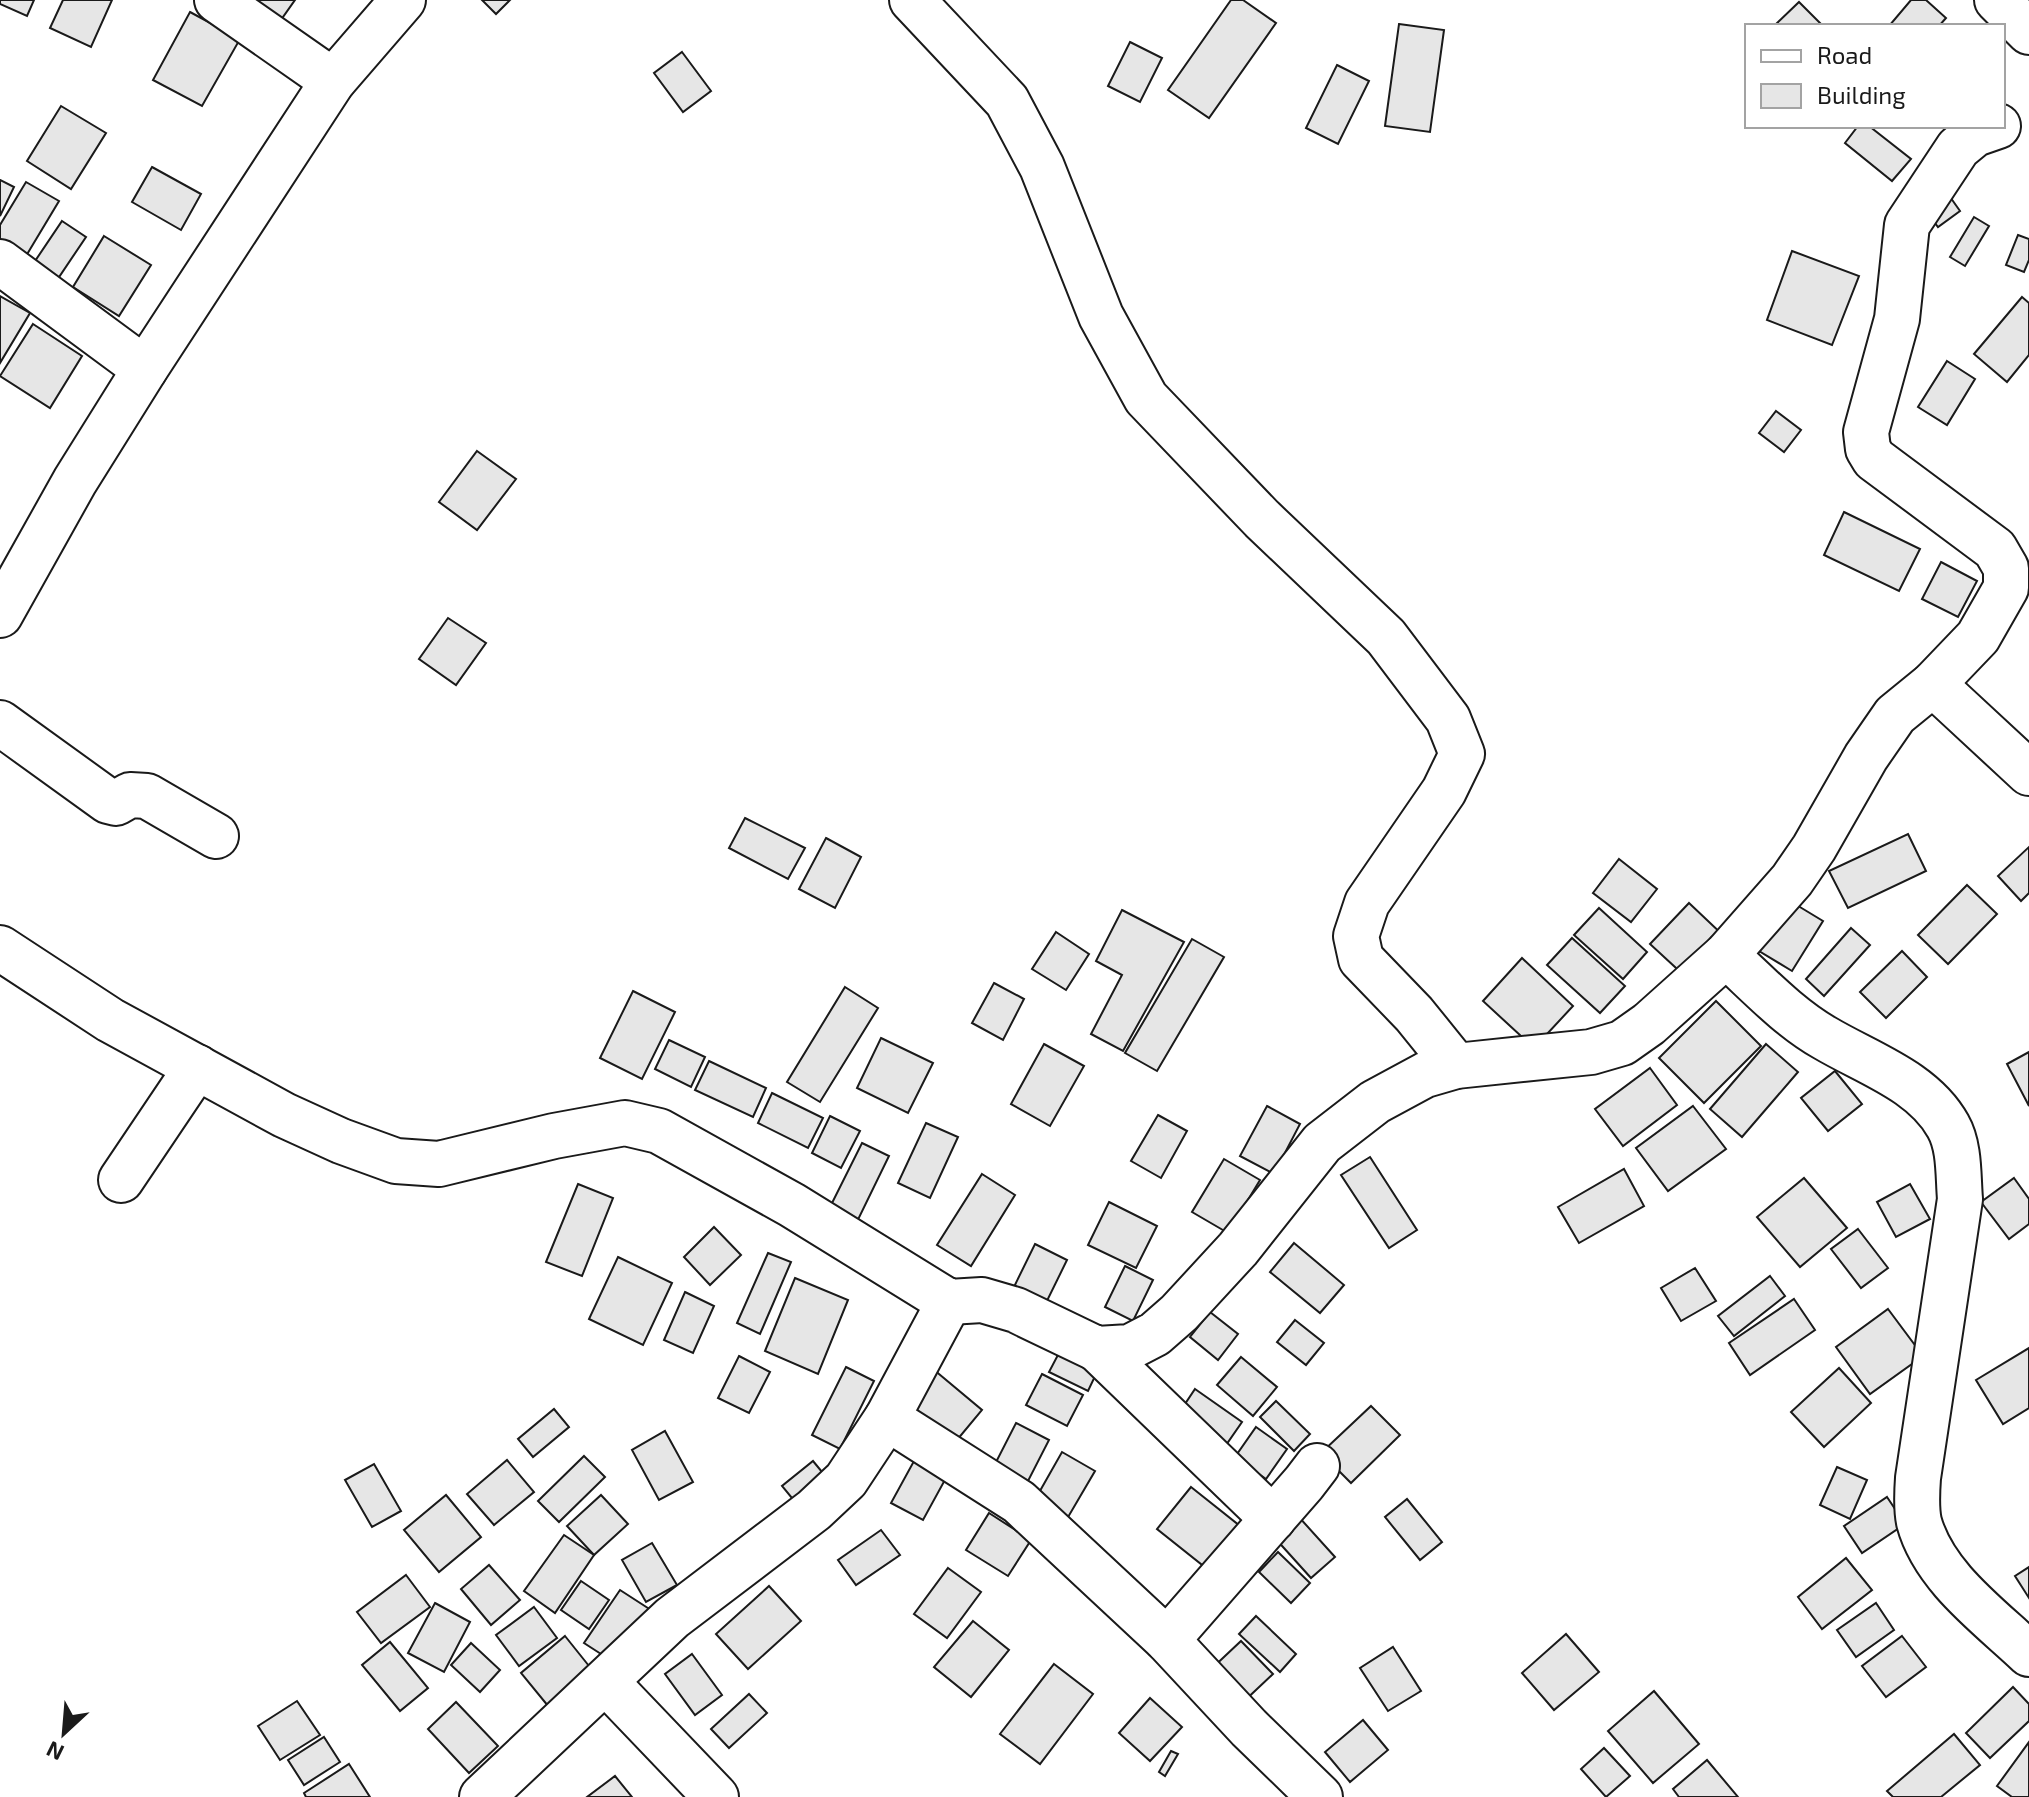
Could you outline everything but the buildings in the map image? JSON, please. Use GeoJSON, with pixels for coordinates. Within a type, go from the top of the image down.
{"type":"FeatureCollection","features":[{"type":"Feature","properties":{"kind":"street"},"geometry":{"type":"LineString","coordinates":[[217,0],[333,81]]}},
{"type":"Feature","properties":{"kind":"street"},"geometry":{"type":"LineString","coordinates":[[0,615],[75,481],[333,81],[403,0]]}},
{"type":"Feature","properties":{"kind":"street"},"geometry":{"type":"LineString","coordinates":[[912,0],[1007,101],[1064,217],[1101,316],[1146,398],[1262,519],[1386,637],[1448,719],[1462,754],[1444,791],[1367,903],[1356,936],[1361,959],[1414,1014],[1456,1066]]}},
{"type":"Feature","properties":{"kind":"street"},"geometry":{"type":"LineString","coordinates":[[1997,0],[2029,32]]}},
{"type":"Feature","properties":{"kind":"street"},"geometry":{"type":"LineString","coordinates":[[2005,123],[2029,112]]}},
{"type":"Feature","properties":{"kind":"street"},"geometry":{"type":"LineString","coordinates":[[1097,1349],[1130,1347],[1155,1334],[1179,1313],[1238,1249],[1322,1143],[1375,1102],[1425,1075],[1456,1066],[1591,1052],[1622,1043],[1649,1024],[1726,955],[1792,880],[1895,715],[1933,684],[1978,637],[2006,588],[2006,568],[1995,549],[1874,459],[1868,449],[1866,432],[1897,319],[1907,225],[1958,148],[1975,134],[1992,128]]}},
{"type":"Feature","properties":{"kind":"street"},"geometry":{"type":"LineString","coordinates":[[0,262],[145,369]]}},
{"type":"Feature","properties":{"kind":"street"},"geometry":{"type":"LineString","coordinates":[[1933,684],[2029,773]]}},
{"type":"Feature","properties":{"kind":"street"},"geometry":{"type":"LineString","coordinates":[[0,723],[108,801],[116,803],[130,795],[147,796],[216,836]]}},
{"type":"Feature","properties":{"kind":"street"},"geometry":{"type":"LineString","coordinates":[[0,948],[110,1020],[284,1115],[396,1161],[439,1164],[554,1136],[625,1123],[659,1131],[792,1205],[949,1302],[982,1300],[1016,1310],[1097,1349],[1273,1519]]}},
{"type":"Feature","properties":{"kind":"street"},"geometry":{"type":"LineString","coordinates":[[1726,955],[1796,1018],[1931,1102],[1949,1128],[1957,1158],[1960,1199],[1918,1478],[1919,1519],[1933,1554],[1944,1571],[2029,1654]]}},
{"type":"Feature","properties":{"kind":"street"},"geometry":{"type":"LineString","coordinates":[[121,1180],[197,1067]]}},
{"type":"Feature","properties":{"kind":"street"},"geometry":{"type":"LineString","coordinates":[[482,1797],[672,1618],[814,1510],[846,1480],[887,1418],[949,1302]]}},
{"type":"Feature","properties":{"kind":"street"},"geometry":{"type":"LineString","coordinates":[[887,1418],[1019,1502],[1167,1640],[1249,1728],[1320,1797]]}},
{"type":"Feature","properties":{"kind":"street"},"geometry":{"type":"LineString","coordinates":[[1167,1640],[1317,1466]]}},
{"type":"Feature","properties":{"kind":"street"},"geometry":{"type":"LineString","coordinates":[[606,1682],[716,1797]]}}]}
